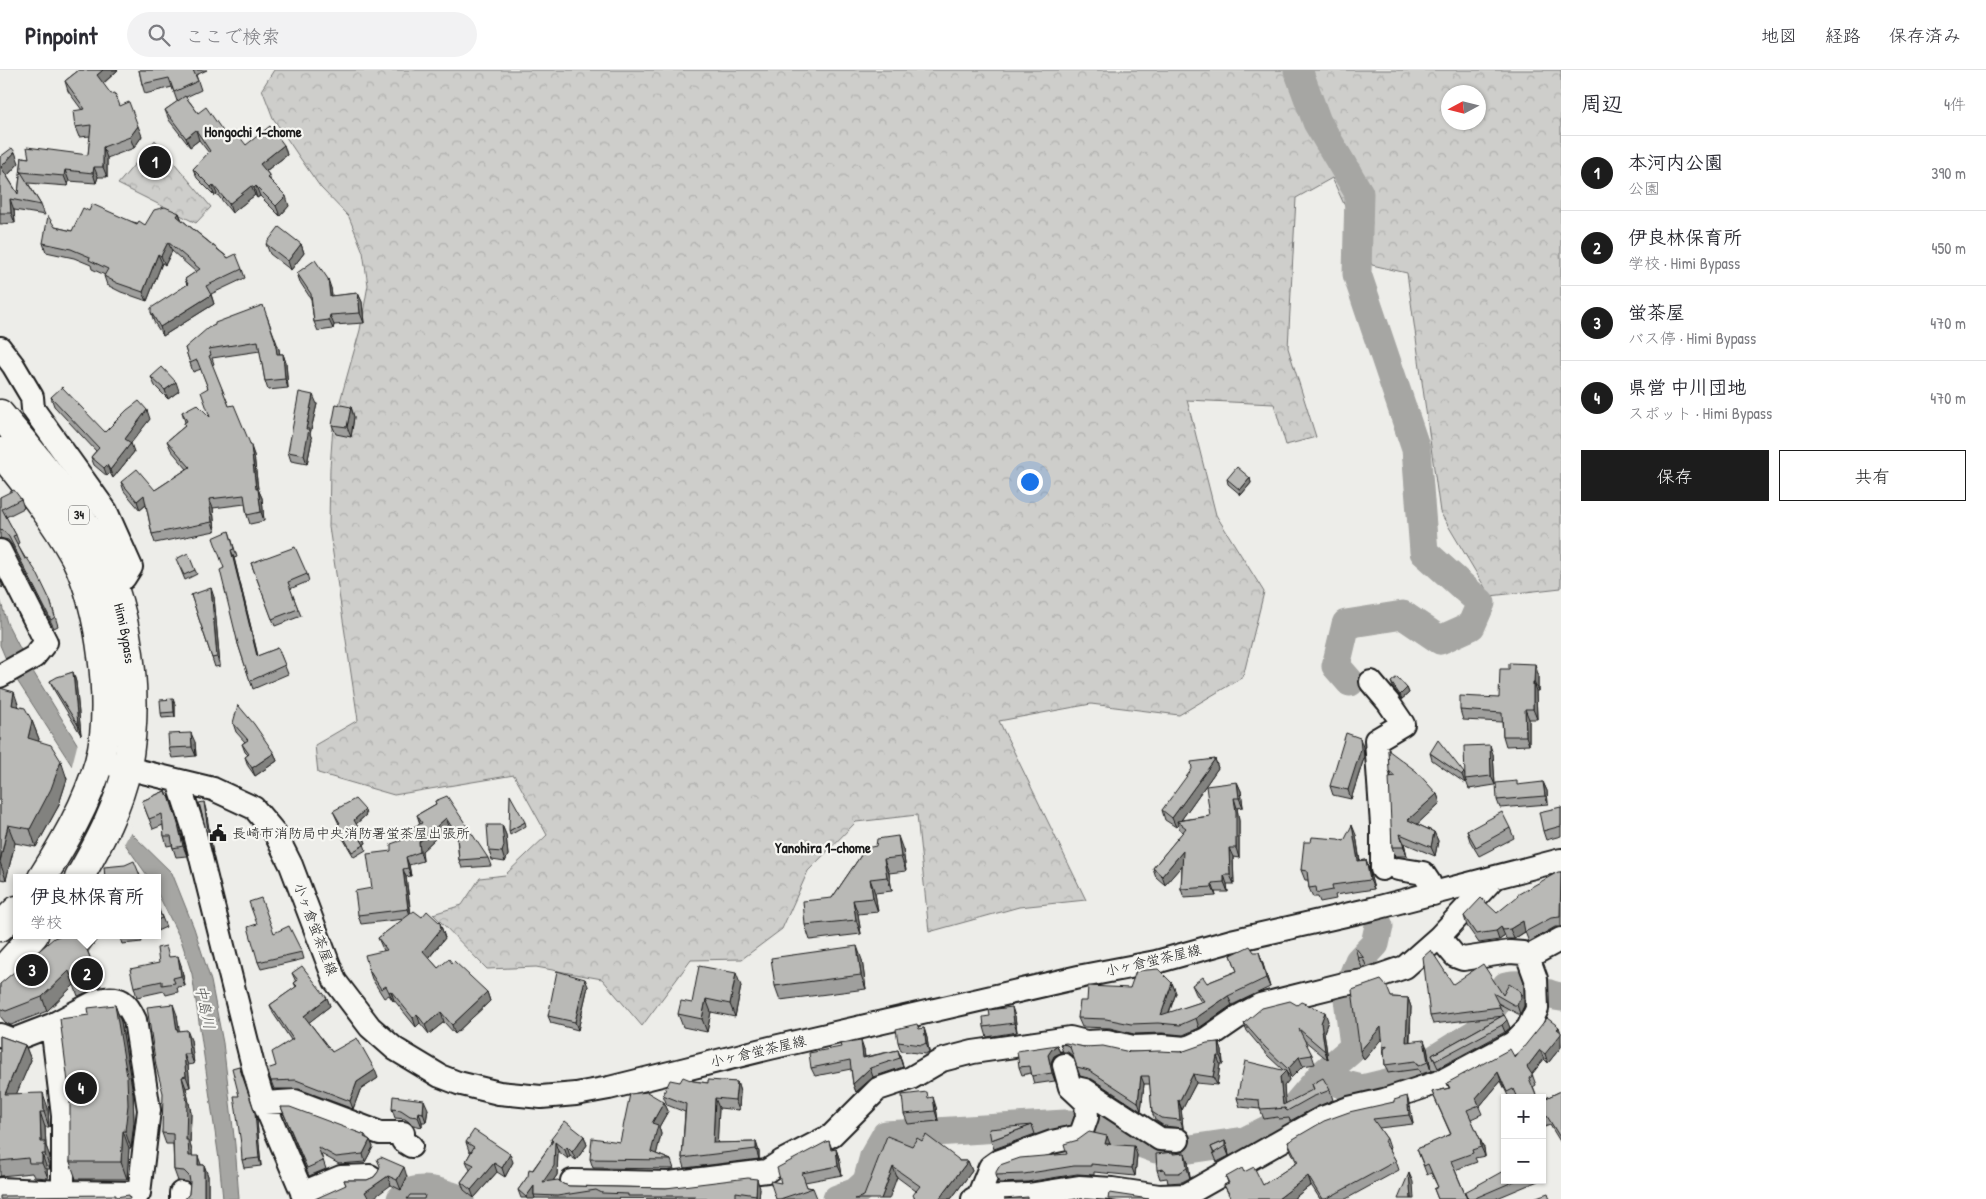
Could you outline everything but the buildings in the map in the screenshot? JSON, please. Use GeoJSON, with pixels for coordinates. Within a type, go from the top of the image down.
{"type":"FeatureCollection","features":[{"type":"Feature","properties":{"kind":"highway","name":"Himi Bypass"},"geometry":{"type":"LineString","coordinates":[[0,414],[80,516],[106,565],[100,587],[98,634],[106,693],[104,732],[99,761],[78,817],[44,874]]}},
{"type":"Feature","properties":{"kind":"highway","name":"Himi Bypass"},"geometry":{"type":"LineString","coordinates":[[0,452],[37,498],[76,559],[100,587],[126,634],[130,674],[131,729],[126,768],[114,809],[81,874]]}},
{"type":"Feature","properties":{"kind":"highway"},"geometry":{"type":"LineString","coordinates":[[0,927],[13,914]]}},
{"type":"Feature","properties":{"kind":"highway"},"geometry":{"type":"LineString","coordinates":[[0,973],[30,939]]}},
{"type":"Feature","properties":{"kind":"street"},"geometry":{"type":"LineString","coordinates":[[0,348],[13,365],[32,397],[33,409],[106,511],[131,567],[124,578],[100,587]]}},
{"type":"Feature","properties":{"kind":"street"},"geometry":{"type":"LineString","coordinates":[[0,551],[46,642],[34,657],[2,674]]}},
{"type":"Feature","properties":{"kind":"street"},"geometry":{"type":"LineString","coordinates":[[1371,682],[1403,724],[1376,740],[1382,825],[1390,869],[1423,873],[1429,882],[1433,894]]}},
{"type":"Feature","properties":{"kind":"street","name":"小ヶ倉蛍茶屋線"},"geometry":{"type":"LineString","coordinates":[[99,761],[213,789],[254,808],[275,833],[292,865],[335,981],[370,1027],[395,1049],[440,1076],[515,1096],[541,1097],[576,1094],[609,1088],[770,1048],[1083,976],[1156,962],[1231,941],[1433,894],[1561,860]]}},
{"type":"Feature","properties":{"kind":"street"},"geometry":{"type":"LineString","coordinates":[[178,781],[194,830],[264,1103],[304,1196],[341,1177],[370,1176]]}},
{"type":"Feature","properties":{"kind":"street"},"geometry":{"type":"LineString","coordinates":[[572,1181],[668,1183],[767,1171],[832,1135],[878,1089],[911,1078],[942,1060],[1006,1046],[1070,1038],[1086,1042],[1107,1041],[1133,1047],[1162,1046],[1185,1048],[1206,1039],[1238,1017],[1260,1005],[1352,983],[1405,967],[1439,937],[1493,879]]}},
{"type":"Feature","properties":{"kind":"street"},"geometry":{"type":"LineString","coordinates":[[1064,1065],[1070,1087],[1086,1102],[1084,1126],[1075,1137],[1052,1142],[997,1162],[990,1167],[976,1198],[1028,1195],[1079,1187],[1185,1197],[1322,1118],[1349,1108],[1384,1100],[1442,1081],[1512,1043],[1528,1028],[1538,1009],[1537,989],[1528,957],[1523,953],[1510,952],[1464,959],[1455,956],[1439,937]]}},
{"type":"Feature","properties":{"kind":"street"},"geometry":{"type":"LineString","coordinates":[[1528,957],[1561,939]]}},
{"type":"Feature","properties":{"kind":"street"},"geometry":{"type":"LineString","coordinates":[[0,1035],[13,1040],[52,1026],[99,1000],[107,998],[123,1001],[130,1009],[135,1020],[149,1110],[139,1193],[0,1189]]}},
{"type":"Feature","properties":{"kind":"street"},"geometry":{"type":"LineString","coordinates":[[52,1026],[63,1116],[63,1192]]}},
{"type":"Feature","properties":{"kind":"street"},"geometry":{"type":"LineString","coordinates":[[1070,1087],[1085,1090],[1160,1139],[1178,1140]]}},
{"type":"Feature","properties":{"kind":"street"},"geometry":{"type":"LineString","coordinates":[[264,1103],[296,1101],[380,1133],[402,1133],[403,1141],[410,1146]]}},
{"type":"Feature","properties":{"kind":"green space"},"geometry":{"type":"Polygon","coordinates":[[[274,70],[1561,70],[1561,588],[1490,596],[1440,512],[1407,273],[1372,265],[1332,178],[1296,198],[1288,348],[1316,437],[1286,445],[1274,404],[1187,400],[1216,515],[1264,592],[1243,677],[1179,715],[1091,704],[999,721],[1086,900],[1019,907],[929,932],[917,815],[856,822],[808,871],[782,929],[742,959],[691,960],[642,1026],[602,979],[536,967],[487,969],[433,914],[462,905],[480,878],[505,875],[547,835],[514,775],[394,795],[318,773],[315,745],[358,720],[329,527],[330,468],[333,426],[360,330],[368,285],[363,252],[349,217],[321,188],[273,118],[262,89],[274,70]]]}},
{"type":"Feature","properties":{"kind":"green space"},"geometry":{"type":"Polygon","coordinates":[[[155,140],[211,207],[196,223],[118,184],[155,140]]]}},
{"type":"Feature","properties":{"kind":"water","name":"中島川"},"geometry":{"type":"Polygon","coordinates":[[[0,599],[7,623],[26,660],[132,834],[172,873],[194,928],[211,981],[223,1043],[235,1145],[239,1199],[223,1199],[192,974],[181,940],[161,900],[161,874],[146,874],[96,803],[11,671],[0,645],[0,599]]]}},
{"type":"Feature","properties":{"kind":"pier"},"geometry":{"type":"Polygon","coordinates":[[[78,742],[132,829],[124,844],[71,769],[78,742]]]}},
{"type":"Feature","properties":{"kind":"waterway"},"geometry":{"type":"LineString","coordinates":[[1298,70],[1317,122],[1359,193],[1357,274],[1416,449],[1424,552],[1481,603],[1471,626],[1440,640],[1403,615],[1346,624],[1336,666],[1350,682]]}},
{"type":"Feature","properties":{"kind":"waterway"},"geometry":{"type":"LineString","coordinates":[[837,1199],[856,1192],[867,1182],[874,1156],[886,1135],[1065,1124],[1091,1125],[1156,1149],[1190,1149],[1245,1141],[1281,1123],[1322,1075],[1350,1051],[1354,1045],[1347,991],[1359,961],[1375,944],[1379,926]]}},
{"type":"Feature","properties":{"kind":"waterway"},"geometry":{"type":"LineString","coordinates":[[1322,1075],[1342,1084],[1362,1089],[1403,1079],[1478,1032],[1506,986],[1530,986],[1561,997]]}},
{"type":"Feature","properties":{"kind":"waterway"},"geometry":{"type":"LineString","coordinates":[[401,1199],[407,1194],[422,1190],[429,1190],[460,1199]]}},
{"type":"Feature","properties":{"kind":"place","name":"本河内公園"},"geometry":{"type":"Point","coordinates":[155,162]}},
{"type":"Feature","properties":{"kind":"place","name":"長崎市消防局中央消防署蛍茶屋出張所"},"geometry":{"type":"Point","coordinates":[218,833]}},
{"type":"Feature","properties":{"kind":"place","name":"蛍茶屋"},"geometry":{"type":"Point","coordinates":[32,970]}},
{"type":"Feature","properties":{"kind":"place","name":"伊良林保育所"},"geometry":{"type":"Point","coordinates":[87,974]}},
{"type":"Feature","properties":{"kind":"place","name":"県営 中川団地"},"geometry":{"type":"Point","coordinates":[81,1088]}},
{"type":"Feature","properties":{"kind":"district","name":"Hongochi 1-chome"},"geometry":{"type":"Point","coordinates":[253,132]}},
{"type":"Feature","properties":{"kind":"district","name":"Yanohira 1-chome"},"geometry":{"type":"Point","coordinates":[823,848]}}]}
